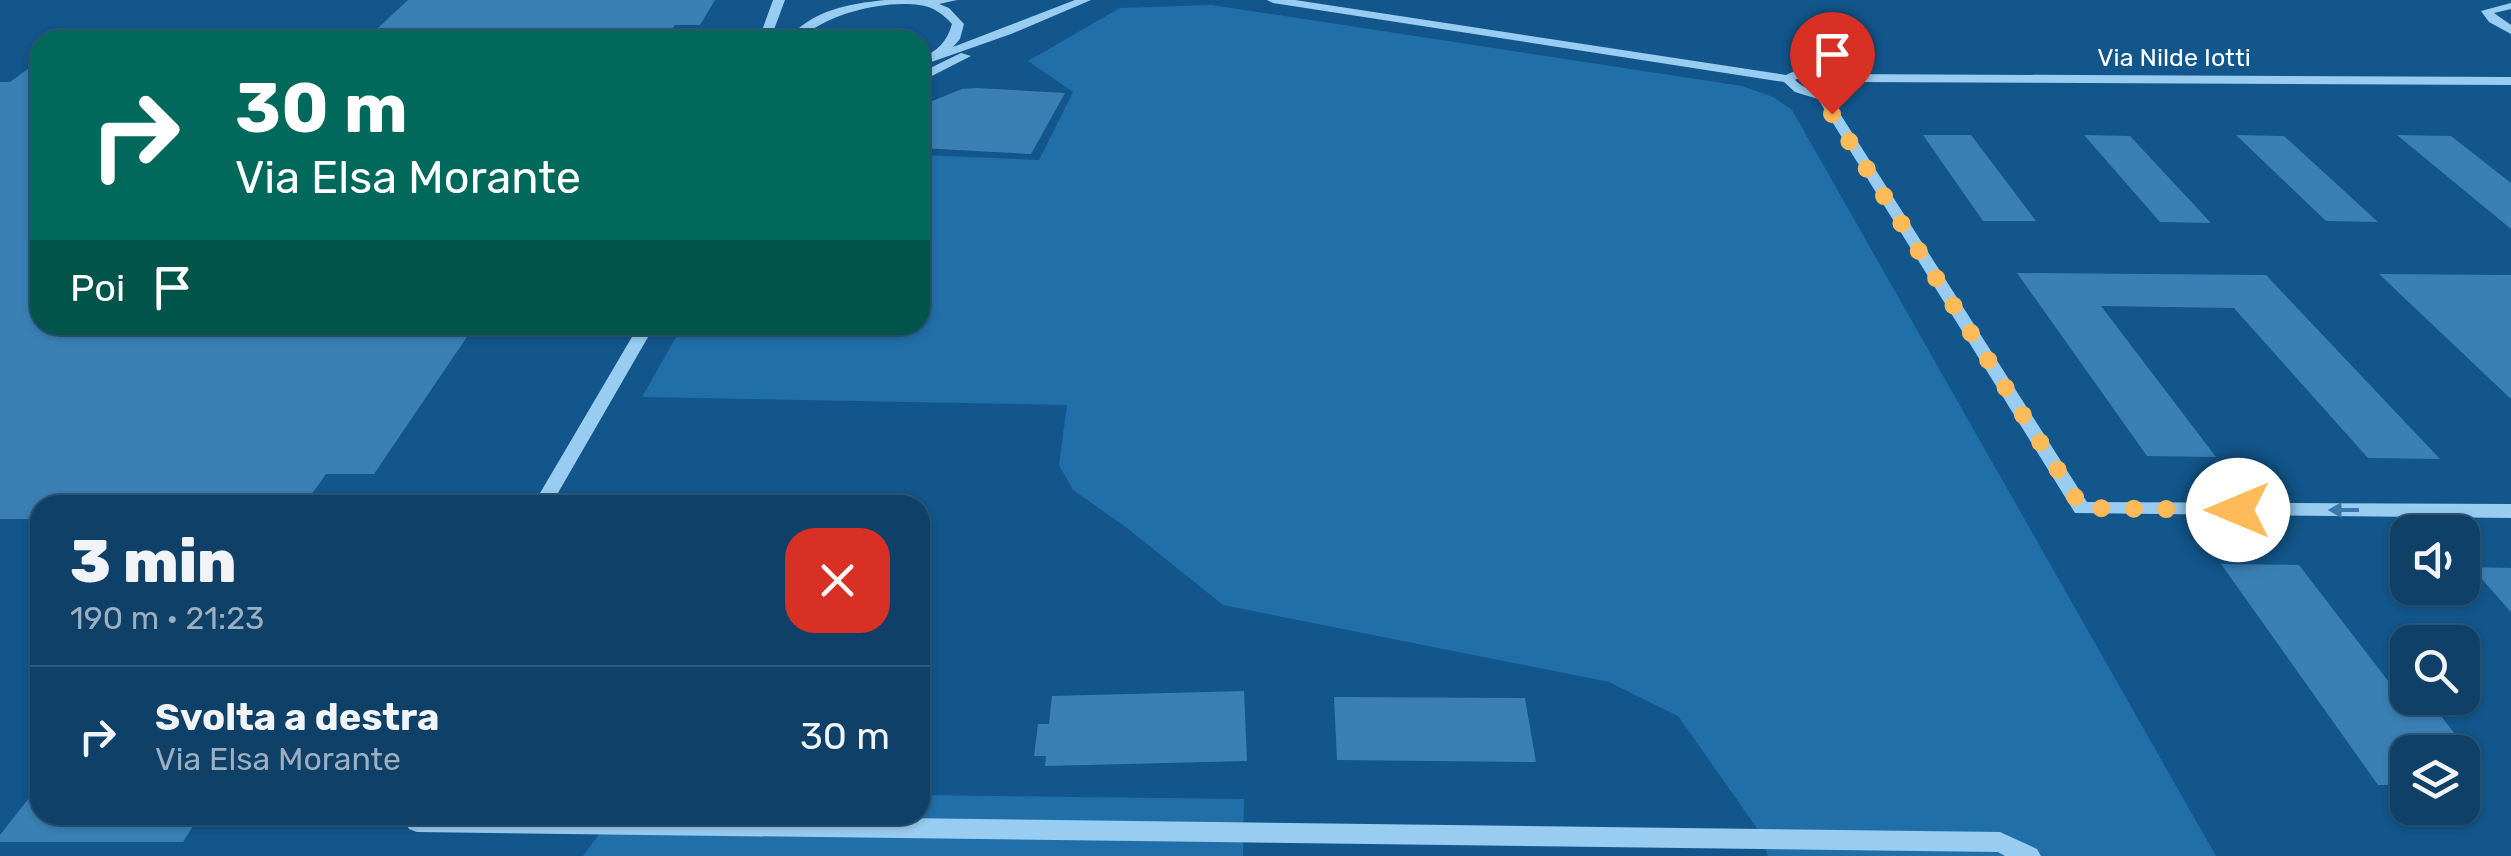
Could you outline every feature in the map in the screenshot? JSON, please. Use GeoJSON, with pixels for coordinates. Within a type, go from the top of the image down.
{"type":"FeatureCollection","features":[{"type":"Feature","properties":{"kind":"street"},"geometry":{"type":"LineString","coordinates":[[770,30],[780,0]]}},
{"type":"Feature","properties":{"kind":"street"},"geometry":{"type":"LineString","coordinates":[[801,30],[839,12],[951,0]]}},
{"type":"Feature","properties":{"kind":"street"},"geometry":{"type":"LineString","coordinates":[[930,59],[1085,0]]}},
{"type":"Feature","properties":{"kind":"street"},"geometry":{"type":"LineString","coordinates":[[1273,0],[1788,78],[1798,90],[1822,96],[1845,88],[1837,78]]}},
{"type":"Feature","properties":{"kind":"street"},"geometry":{"type":"LineString","coordinates":[[919,2],[945,10],[958,24],[954,39],[930,57]]}},
{"type":"Feature","properties":{"kind":"street"},"geometry":{"type":"LineString","coordinates":[[2511,6],[2487,11],[2493,20],[2511,30]]}},
{"type":"Feature","properties":{"kind":"street"},"geometry":{"type":"LineString","coordinates":[[930,73],[1008,32]]}},
{"type":"Feature","properties":{"kind":"street","name":"Via Nilde Iotti"},"geometry":{"type":"LineString","coordinates":[[1788,78],[1802,70],[1837,78],[2511,81]]}},
{"type":"Feature","properties":{"kind":"street"},"geometry":{"type":"LineString","coordinates":[[1822,96],[2082,508],[2511,511]]}},
{"type":"Feature","properties":{"kind":"street"},"geometry":{"type":"LineString","coordinates":[[548,495],[640,335]]}},
{"type":"Feature","properties":{"kind":"street"},"geometry":{"type":"LineString","coordinates":[[654,825],[2000,842],[2029,856]]}},
{"type":"Feature","properties":{"kind":"shaded area"},"geometry":{"type":"Polygon","coordinates":[[[1212,5],[1742,86],[1773,97],[1792,110],[2216,856],[1768,856],[1759,831],[1678,716],[1609,682],[1223,605],[1073,490],[1059,465],[1067,405],[642,397],[677,335],[930,335],[930,155],[1039,160],[1073,92],[1028,61],[1120,8],[1212,5]]]}},
{"type":"Feature","properties":{"kind":"shaded area"},"geometry":{"type":"Polygon","coordinates":[[[930,795],[1244,799],[1243,856],[583,856],[606,825],[930,825],[930,795]]]}},
{"type":"Feature","properties":{"kind":"building"},"geometry":{"type":"Polygon","coordinates":[[[408,0],[715,0],[700,25],[675,25],[672,30],[376,30],[408,0]]]}},
{"type":"Feature","properties":{"kind":"building"},"geometry":{"type":"Polygon","coordinates":[[[30,67],[30,335],[468,335],[374,474],[326,474],[311,495],[30,495],[30,519],[0,519],[0,82],[10,82],[30,67]]]}},
{"type":"Feature","properties":{"kind":"building"},"geometry":{"type":"Polygon","coordinates":[[[962,89],[1065,93],[1031,154],[930,149],[930,102],[962,89]]]}},
{"type":"Feature","properties":{"kind":"building"},"geometry":{"type":"Polygon","coordinates":[[[1923,135],[1971,135],[2036,221],[1983,221],[1923,135]]]}},
{"type":"Feature","properties":{"kind":"building"},"geometry":{"type":"Polygon","coordinates":[[[2084,135],[2130,136],[2211,223],[2160,222],[2084,135]]]}},
{"type":"Feature","properties":{"kind":"building"},"geometry":{"type":"Polygon","coordinates":[[[2236,135],[2284,136],[2378,222],[2326,221],[2236,135]]]}},
{"type":"Feature","properties":{"kind":"building"},"geometry":{"type":"Polygon","coordinates":[[[2397,135],[2451,136],[2511,183],[2511,229],[2397,135]]]}},
{"type":"Feature","properties":{"kind":"building"},"geometry":{"type":"Polygon","coordinates":[[[2017,273],[2266,275],[2440,459],[2368,458],[2234,308],[2101,306],[2216,457],[2147,456],[2017,273]]]}},
{"type":"Feature","properties":{"kind":"building"},"geometry":{"type":"Polygon","coordinates":[[[2379,274],[2511,275],[2511,399],[2379,274]]]}},
{"type":"Feature","properties":{"kind":"building"},"geometry":{"type":"Polygon","coordinates":[[[2221,564],[2299,565],[2390,683],[2390,715],[2441,716],[2456,735],[2390,735],[2390,785],[2378,785],[2221,564]]]}},
{"type":"Feature","properties":{"kind":"building"},"geometry":{"type":"Polygon","coordinates":[[[2480,567],[2511,568],[2511,612],[2480,577],[2480,567]]]}},
{"type":"Feature","properties":{"kind":"building"},"geometry":{"type":"Polygon","coordinates":[[[1244,691],[1247,761],[1045,766],[1046,756],[1034,756],[1038,724],[1049,724],[1052,696],[1244,691]]]}},
{"type":"Feature","properties":{"kind":"building"},"geometry":{"type":"Polygon","coordinates":[[[1334,697],[1525,698],[1536,762],[1337,760],[1334,697]]]}},
{"type":"Feature","properties":{"kind":"building"},"geometry":{"type":"Polygon","coordinates":[[[30,797],[30,825],[194,825],[183,842],[0,842],[0,835],[30,797]]]}},
{"type":"Feature","properties":{"kind":"route"},"geometry":{"type":"LineString","coordinates":[[1832,114],[2082,508],[2238,510]]}}]}
